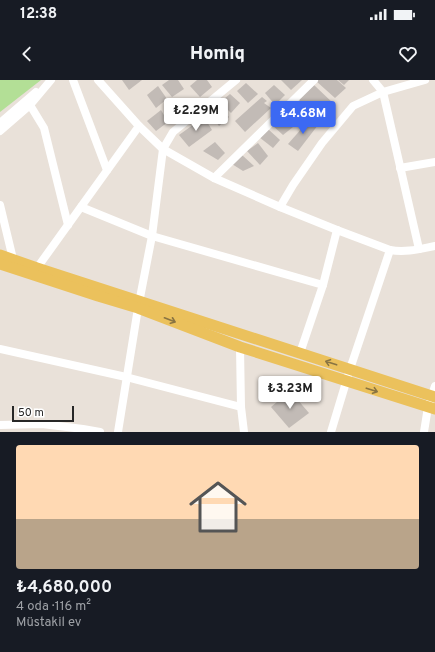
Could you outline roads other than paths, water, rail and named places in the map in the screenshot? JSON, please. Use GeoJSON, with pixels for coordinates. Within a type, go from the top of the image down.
{"type":"FeatureCollection","features":[{"type":"Feature","properties":{"kind":"main road"},"geometry":{"type":"LineString","coordinates":[[0,255],[139,304],[350,369],[434,393]]}},
{"type":"Feature","properties":{"kind":"main road"},"geometry":{"type":"LineString","coordinates":[[0,264],[90,294],[139,304],[240,347],[432,408]]}},
{"type":"Feature","properties":{"kind":"street"},"geometry":{"type":"LineString","coordinates":[[0,131],[30,105],[51,80]]}},
{"type":"Feature","properties":{"kind":"street"},"geometry":{"type":"LineString","coordinates":[[0,123],[51,80]]}},
{"type":"Feature","properties":{"kind":"street"},"geometry":{"type":"LineString","coordinates":[[73,80],[107,170]]}},
{"type":"Feature","properties":{"kind":"street"},"geometry":{"type":"LineString","coordinates":[[98,80],[139,126],[163,149],[214,178],[280,207],[390,250],[405,251],[435,246]]}},
{"type":"Feature","properties":{"kind":"street"},"geometry":{"type":"LineString","coordinates":[[118,432],[126,377],[152,236],[163,149],[174,132],[236,80]]}},
{"type":"Feature","properties":{"kind":"street"},"geometry":{"type":"LineString","coordinates":[[214,178],[314,80]]}},
{"type":"Feature","properties":{"kind":"street"},"geometry":{"type":"LineString","coordinates":[[373,80],[383,92],[419,249]]}},
{"type":"Feature","properties":{"kind":"street"},"geometry":{"type":"LineString","coordinates":[[280,207],[293,185],[322,143],[353,106],[383,92],[425,80]]}},
{"type":"Feature","properties":{"kind":"street"},"geometry":{"type":"LineString","coordinates":[[30,105],[44,128],[68,225]]}},
{"type":"Feature","properties":{"kind":"street"},"geometry":{"type":"LineString","coordinates":[[37,268],[139,126]]}},
{"type":"Feature","properties":{"kind":"street"},"geometry":{"type":"LineString","coordinates":[[400,168],[435,162]]}},
{"type":"Feature","properties":{"kind":"street"},"geometry":{"type":"LineString","coordinates":[[0,205],[13,259]]}},
{"type":"Feature","properties":{"kind":"street"},"geometry":{"type":"LineString","coordinates":[[81,207],[152,236],[323,285]]}},
{"type":"Feature","properties":{"kind":"street"},"geometry":{"type":"LineString","coordinates":[[300,353],[323,285],[337,230]]}},
{"type":"Feature","properties":{"kind":"street"},"geometry":{"type":"LineString","coordinates":[[331,432],[346,381],[390,250]]}},
{"type":"Feature","properties":{"kind":"street"},"geometry":{"type":"LineString","coordinates":[[240,347],[241,408],[244,432]]}},
{"type":"Feature","properties":{"kind":"street"},"geometry":{"type":"LineString","coordinates":[[0,349],[126,377],[241,408]]}},
{"type":"Feature","properties":{"kind":"street"},"geometry":{"type":"LineString","coordinates":[[424,432],[432,408],[434,393]]}},
{"type":"Feature","properties":{"kind":"street"},"geometry":{"type":"LineString","coordinates":[[0,425],[42,424],[100,432]]}}]}
